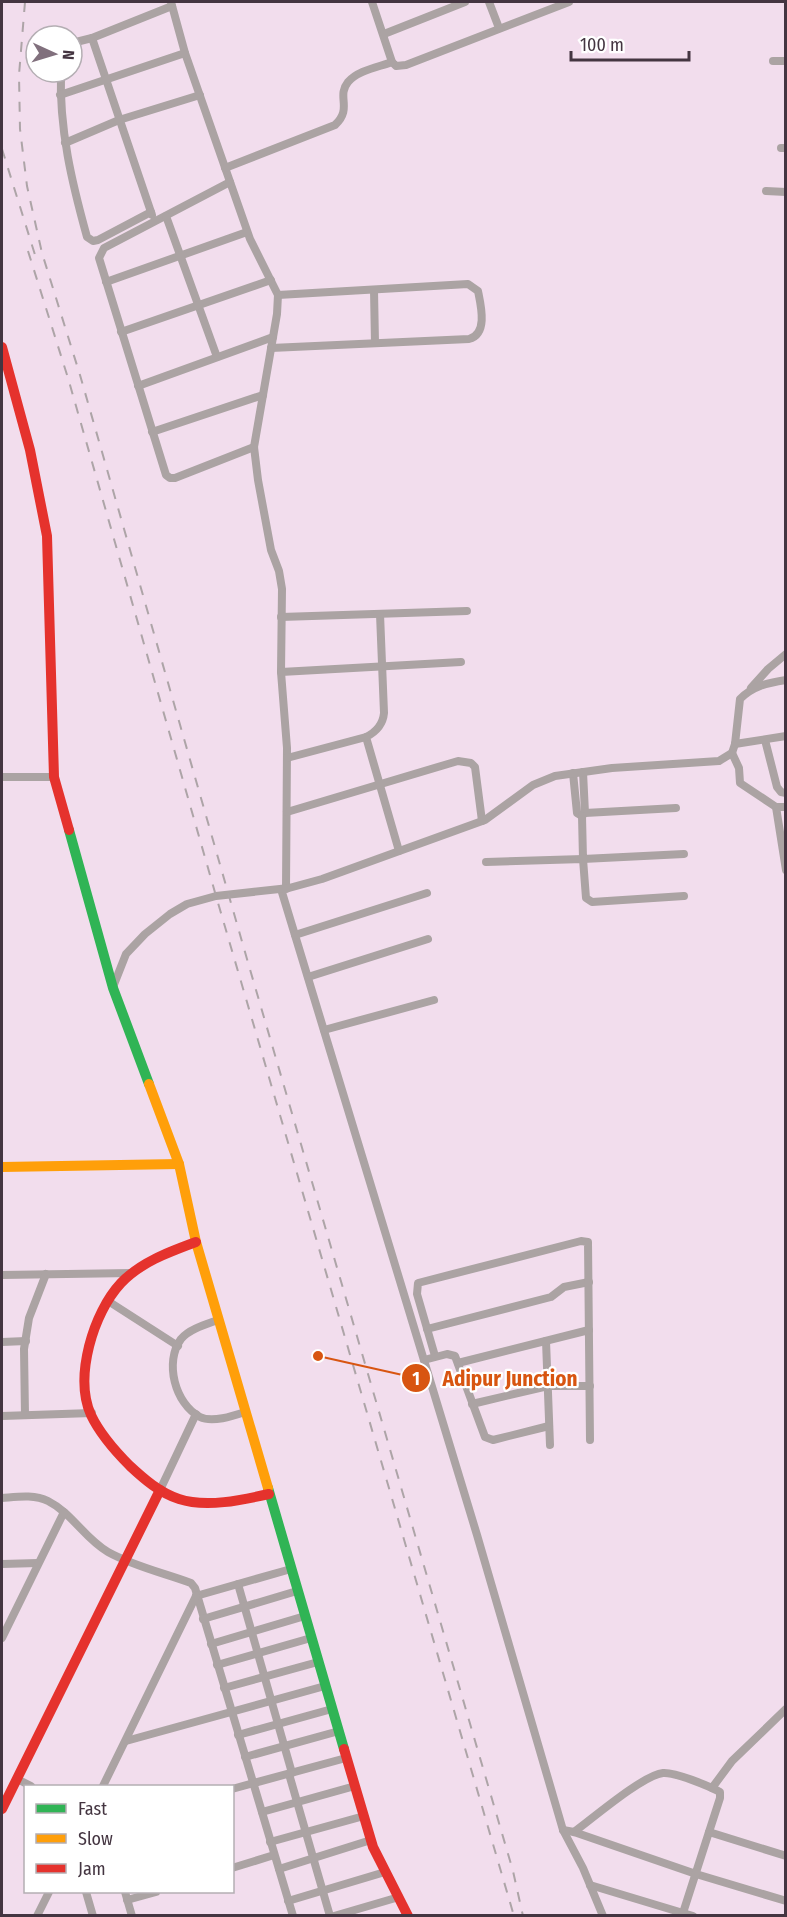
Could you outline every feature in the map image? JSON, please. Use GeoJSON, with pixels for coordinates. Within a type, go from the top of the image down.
{"type":"FeatureCollection","features":[{"type":"Feature","properties":{"kind":"main road"},"geometry":{"type":"LineString","coordinates":[[2,347],[30,450],[48,536],[54,777],[113,988],[179,1164],[196,1242],[218,1320],[371,1840],[408,1916]]}},
{"type":"Feature","properties":{"kind":"main road"},"geometry":{"type":"LineString","coordinates":[[2,1167],[179,1164]]}},
{"type":"Feature","properties":{"kind":"main road"},"geometry":{"type":"LineString","coordinates":[[196,1242],[154,1257],[119,1284],[97,1318],[86,1366],[88,1404],[99,1427],[123,1460],[160,1490],[180,1499],[216,1502],[247,1500],[269,1494]]}},
{"type":"Feature","properties":{"kind":"main road"},"geometry":{"type":"LineString","coordinates":[[2,1809],[160,1490]]}},
{"type":"Feature","properties":{"kind":"street"},"geometry":{"type":"LineString","coordinates":[[372,2],[392,62],[396,66],[406,65],[569,2]]}},
{"type":"Feature","properties":{"kind":"street"},"geometry":{"type":"LineString","coordinates":[[384,34],[465,2]]}},
{"type":"Feature","properties":{"kind":"street"},"geometry":{"type":"LineString","coordinates":[[489,2],[499,28]]}},
{"type":"Feature","properties":{"kind":"street"},"geometry":{"type":"LineString","coordinates":[[84,40],[171,4],[247,232],[278,295],[254,447],[271,550],[281,580],[281,672],[287,758],[283,889],[563,1830],[603,1916]]}},
{"type":"Feature","properties":{"kind":"street"},"geometry":{"type":"LineString","coordinates":[[92,38],[155,222]]}},
{"type":"Feature","properties":{"kind":"street"},"geometry":{"type":"LineString","coordinates":[[60,95],[186,53]]}},
{"type":"Feature","properties":{"kind":"street"},"geometry":{"type":"LineString","coordinates":[[773,61],[786,61]]}},
{"type":"Feature","properties":{"kind":"street"},"geometry":{"type":"LineString","coordinates":[[225,168],[335,125],[344,115],[344,92],[348,82],[357,75],[392,62]]}},
{"type":"Feature","properties":{"kind":"street"},"geometry":{"type":"LineString","coordinates":[[60,84],[65,143],[71,179],[87,237],[93,241],[98,240],[151,212]]}},
{"type":"Feature","properties":{"kind":"street"},"geometry":{"type":"LineString","coordinates":[[65,143],[119,120],[200,95]]}},
{"type":"Feature","properties":{"kind":"street"},"geometry":{"type":"LineString","coordinates":[[230,182],[104,248],[99,258],[163,470],[170,478],[175,478],[254,447]]}},
{"type":"Feature","properties":{"kind":"street"},"geometry":{"type":"LineString","coordinates":[[766,191],[786,192]]}},
{"type":"Feature","properties":{"kind":"street"},"geometry":{"type":"LineString","coordinates":[[166,216],[217,357]]}},
{"type":"Feature","properties":{"kind":"street"},"geometry":{"type":"LineString","coordinates":[[106,282],[247,232]]}},
{"type":"Feature","properties":{"kind":"street"},"geometry":{"type":"LineString","coordinates":[[121,332],[271,280]]}},
{"type":"Feature","properties":{"kind":"street"},"geometry":{"type":"LineString","coordinates":[[271,348],[469,339],[476,338],[482,326],[478,291],[468,284],[278,295]]}},
{"type":"Feature","properties":{"kind":"street"},"geometry":{"type":"LineString","coordinates":[[374,290],[375,343]]}},
{"type":"Feature","properties":{"kind":"street"},"geometry":{"type":"LineString","coordinates":[[138,386],[273,337]]}},
{"type":"Feature","properties":{"kind":"street"},"geometry":{"type":"LineString","coordinates":[[152,432],[263,395]]}},
{"type":"Feature","properties":{"kind":"street"},"geometry":{"type":"LineString","coordinates":[[281,617],[467,611]]}},
{"type":"Feature","properties":{"kind":"street"},"geometry":{"type":"LineString","coordinates":[[287,758],[366,736],[378,728],[384,718],[380,614]]}},
{"type":"Feature","properties":{"kind":"street"},"geometry":{"type":"LineString","coordinates":[[113,988],[126,954],[145,934],[187,904],[216,896],[283,889],[322,879],[482,821],[533,785],[555,776],[612,768],[719,761],[732,753],[740,699],[768,669],[786,654]]}},
{"type":"Feature","properties":{"kind":"street"},"geometry":{"type":"LineString","coordinates":[[281,672],[461,662]]}},
{"type":"Feature","properties":{"kind":"street"},"geometry":{"type":"LineString","coordinates":[[750,689],[770,682],[786,680]]}},
{"type":"Feature","properties":{"kind":"street"},"geometry":{"type":"LineString","coordinates":[[366,736],[399,851]]}},
{"type":"Feature","properties":{"kind":"street"},"geometry":{"type":"LineString","coordinates":[[735,744],[786,736]]}},
{"type":"Feature","properties":{"kind":"street"},"geometry":{"type":"LineString","coordinates":[[765,740],[777,787],[781,792],[786,793]]}},
{"type":"Feature","properties":{"kind":"street"},"geometry":{"type":"LineString","coordinates":[[732,753],[739,768],[740,783],[776,807],[786,807]]}},
{"type":"Feature","properties":{"kind":"street"},"geometry":{"type":"LineString","coordinates":[[287,812],[458,760],[471,763],[475,767],[482,821]]}},
{"type":"Feature","properties":{"kind":"street"},"geometry":{"type":"LineString","coordinates":[[583,772],[583,860],[587,900],[684,896]]}},
{"type":"Feature","properties":{"kind":"street"},"geometry":{"type":"LineString","coordinates":[[573,774],[577,813],[676,808]]}},
{"type":"Feature","properties":{"kind":"street"},"geometry":{"type":"LineString","coordinates":[[2,777],[54,777]]}},
{"type":"Feature","properties":{"kind":"street"},"geometry":{"type":"LineString","coordinates":[[776,807],[786,870]]}},
{"type":"Feature","properties":{"kind":"street"},"geometry":{"type":"LineString","coordinates":[[486,862],[583,860],[684,854]]}},
{"type":"Feature","properties":{"kind":"street"},"geometry":{"type":"LineString","coordinates":[[295,935],[427,893]]}},
{"type":"Feature","properties":{"kind":"street"},"geometry":{"type":"LineString","coordinates":[[308,977],[428,939]]}},
{"type":"Feature","properties":{"kind":"street"},"geometry":{"type":"LineString","coordinates":[[324,1030],[434,1000]]}},
{"type":"Feature","properties":{"kind":"street"},"geometry":{"type":"LineString","coordinates":[[435,1356],[417,1294],[416,1288],[422,1281],[585,1241],[589,1245],[590,1440]]}},
{"type":"Feature","properties":{"kind":"street"},"geometry":{"type":"LineString","coordinates":[[2,1275],[134,1273]]}},
{"type":"Feature","properties":{"kind":"street"},"geometry":{"type":"LineString","coordinates":[[25,1415],[26,1341],[29,1318],[46,1274]]}},
{"type":"Feature","properties":{"kind":"street"},"geometry":{"type":"LineString","coordinates":[[427,1329],[550,1297],[564,1287],[589,1282]]}},
{"type":"Feature","properties":{"kind":"street"},"geometry":{"type":"LineString","coordinates":[[108,1301],[178,1346]]}},
{"type":"Feature","properties":{"kind":"street"},"geometry":{"type":"LineString","coordinates":[[218,1320],[182,1338],[173,1358],[175,1381],[185,1405],[201,1418],[226,1418],[245,1412]]}},
{"type":"Feature","properties":{"kind":"street"},"geometry":{"type":"LineString","coordinates":[[458,1363],[589,1330]]}},
{"type":"Feature","properties":{"kind":"street"},"geometry":{"type":"LineString","coordinates":[[2,1342],[26,1341]]}},
{"type":"Feature","properties":{"kind":"street"},"geometry":{"type":"LineString","coordinates":[[546,1341],[550,1445]]}},
{"type":"Feature","properties":{"kind":"street"},"geometry":{"type":"LineString","coordinates":[[424,1359],[451,1354],[454,1356],[482,1434],[489,1440],[549,1426]]}},
{"type":"Feature","properties":{"kind":"street"},"geometry":{"type":"LineString","coordinates":[[472,1404],[548,1386],[590,1386]]}},
{"type":"Feature","properties":{"kind":"street"},"geometry":{"type":"LineString","coordinates":[[2,1416],[92,1413]]}},
{"type":"Feature","properties":{"kind":"street"},"geometry":{"type":"LineString","coordinates":[[160,1490],[196,1414]]}},
{"type":"Feature","properties":{"kind":"street"},"geometry":{"type":"LineString","coordinates":[[2,1498],[32,1497],[47,1500],[108,1552],[191,1583],[195,1588],[292,1916]]}},
{"type":"Feature","properties":{"kind":"street"},"geometry":{"type":"LineString","coordinates":[[2,1638],[63,1512]]}},
{"type":"Feature","properties":{"kind":"street"},"geometry":{"type":"LineString","coordinates":[[2,1564],[38,1563]]}},
{"type":"Feature","properties":{"kind":"street"},"geometry":{"type":"LineString","coordinates":[[104,1785],[196,1596],[291,1569]]}},
{"type":"Feature","properties":{"kind":"street"},"geometry":{"type":"LineString","coordinates":[[238,1584],[285,1746],[297,1802],[322,1890],[332,1916],[399,1897]]}},
{"type":"Feature","properties":{"kind":"street"},"geometry":{"type":"LineString","coordinates":[[203,1619],[297,1591]]}},
{"type":"Feature","properties":{"kind":"street"},"geometry":{"type":"LineString","coordinates":[[211,1644],[305,1616]]}},
{"type":"Feature","properties":{"kind":"street"},"geometry":{"type":"LineString","coordinates":[[217,1665],[311,1638]]}},
{"type":"Feature","properties":{"kind":"street"},"geometry":{"type":"LineString","coordinates":[[224,1688],[318,1662]]}},
{"type":"Feature","properties":{"kind":"street"},"geometry":{"type":"LineString","coordinates":[[126,1741],[325,1686]]}},
{"type":"Feature","properties":{"kind":"street"},"geometry":{"type":"LineString","coordinates":[[238,1735],[332,1709]]}},
{"type":"Feature","properties":{"kind":"street"},"geometry":{"type":"LineString","coordinates":[[712,1788],[732,1761],[786,1709]]}},
{"type":"Feature","properties":{"kind":"street"},"geometry":{"type":"LineString","coordinates":[[245,1757],[339,1731]]}},
{"type":"Feature","properties":{"kind":"street"},"geometry":{"type":"LineString","coordinates":[[234,1789],[346,1758]]}},
{"type":"Feature","properties":{"kind":"street"},"geometry":{"type":"LineString","coordinates":[[574,1832],[628,1791],[662,1773],[720,1792],[683,1914]]}},
{"type":"Feature","properties":{"kind":"street"},"geometry":{"type":"LineString","coordinates":[[17,1779],[29,1785]]}},
{"type":"Feature","properties":{"kind":"street"},"geometry":{"type":"LineString","coordinates":[[262,1812],[355,1785]]}},
{"type":"Feature","properties":{"kind":"street"},"geometry":{"type":"LineString","coordinates":[[270,1842],[364,1816]]}},
{"type":"Feature","properties":{"kind":"street"},"geometry":{"type":"LineString","coordinates":[[563,1830],[786,1901]]}},
{"type":"Feature","properties":{"kind":"street"},"geometry":{"type":"LineString","coordinates":[[709,1832],[786,1856]]}},
{"type":"Feature","properties":{"kind":"street"},"geometry":{"type":"LineString","coordinates":[[279,1869],[371,1840]]}},
{"type":"Feature","properties":{"kind":"street"},"geometry":{"type":"LineString","coordinates":[[234,1867],[274,1855]]}},
{"type":"Feature","properties":{"kind":"street"},"geometry":{"type":"LineString","coordinates":[[288,1901],[385,1872]]}},
{"type":"Feature","properties":{"kind":"street"},"geometry":{"type":"LineString","coordinates":[[590,1884],[693,1916]]}},
{"type":"Feature","properties":{"kind":"street"},"geometry":{"type":"LineString","coordinates":[[37,1916],[48,1893]]}},
{"type":"Feature","properties":{"kind":"street"},"geometry":{"type":"LineString","coordinates":[[86,1893],[93,1916]]}},
{"type":"Feature","properties":{"kind":"street"},"geometry":{"type":"LineString","coordinates":[[132,1916],[126,1896],[148,1893]]}},
{"type":"Feature","properties":{"kind":"railway"},"geometry":{"type":"LineString","coordinates":[[25,2],[19,75],[20,129],[27,186],[42,253],[80,375],[249,966],[513,1871],[523,1916]]}},
{"type":"Feature","properties":{"kind":"railway"},"geometry":{"type":"LineString","coordinates":[[2,149],[36,258]]}},
{"type":"Feature","properties":{"kind":"railway"},"geometry":{"type":"LineString","coordinates":[[28,251],[68,378],[216,896],[514,1916]]}},
{"type":"Feature","properties":{"kind":"traffic: fast"},"geometry":{"type":"LineString","coordinates":[[69,830],[113,988],[149,1084]]}},
{"type":"Feature","properties":{"kind":"traffic: fast"},"geometry":{"type":"LineString","coordinates":[[268,1488],[344,1749]]}},
{"type":"Feature","properties":{"kind":"traffic: slow"},"geometry":{"type":"LineString","coordinates":[[149,1084],[179,1164],[196,1242],[268,1488]]}},
{"type":"Feature","properties":{"kind":"traffic: slow"},"geometry":{"type":"LineString","coordinates":[[2,1167],[179,1164]]}},
{"type":"Feature","properties":{"kind":"traffic: jam"},"geometry":{"type":"LineString","coordinates":[[2,347],[30,450],[47,536],[54,777],[69,830]]}},
{"type":"Feature","properties":{"kind":"traffic: jam"},"geometry":{"type":"LineString","coordinates":[[196,1242],[146,1263],[121,1283],[111,1296],[102,1311],[89,1346],[86,1364],[86,1400],[91,1415],[113,1448],[141,1476],[165,1493],[179,1499],[201,1503],[247,1499],[269,1494]]}},
{"type":"Feature","properties":{"kind":"traffic: jam"},"geometry":{"type":"LineString","coordinates":[[2,1809],[160,1490]]}},
{"type":"Feature","properties":{"kind":"traffic: jam"},"geometry":{"type":"LineString","coordinates":[[344,1749],[373,1847],[408,1916]]}},
{"type":"Feature","properties":{"kind":"place","name":"Adipur Junction"},"geometry":{"type":"Point","coordinates":[318,1356]}}]}
